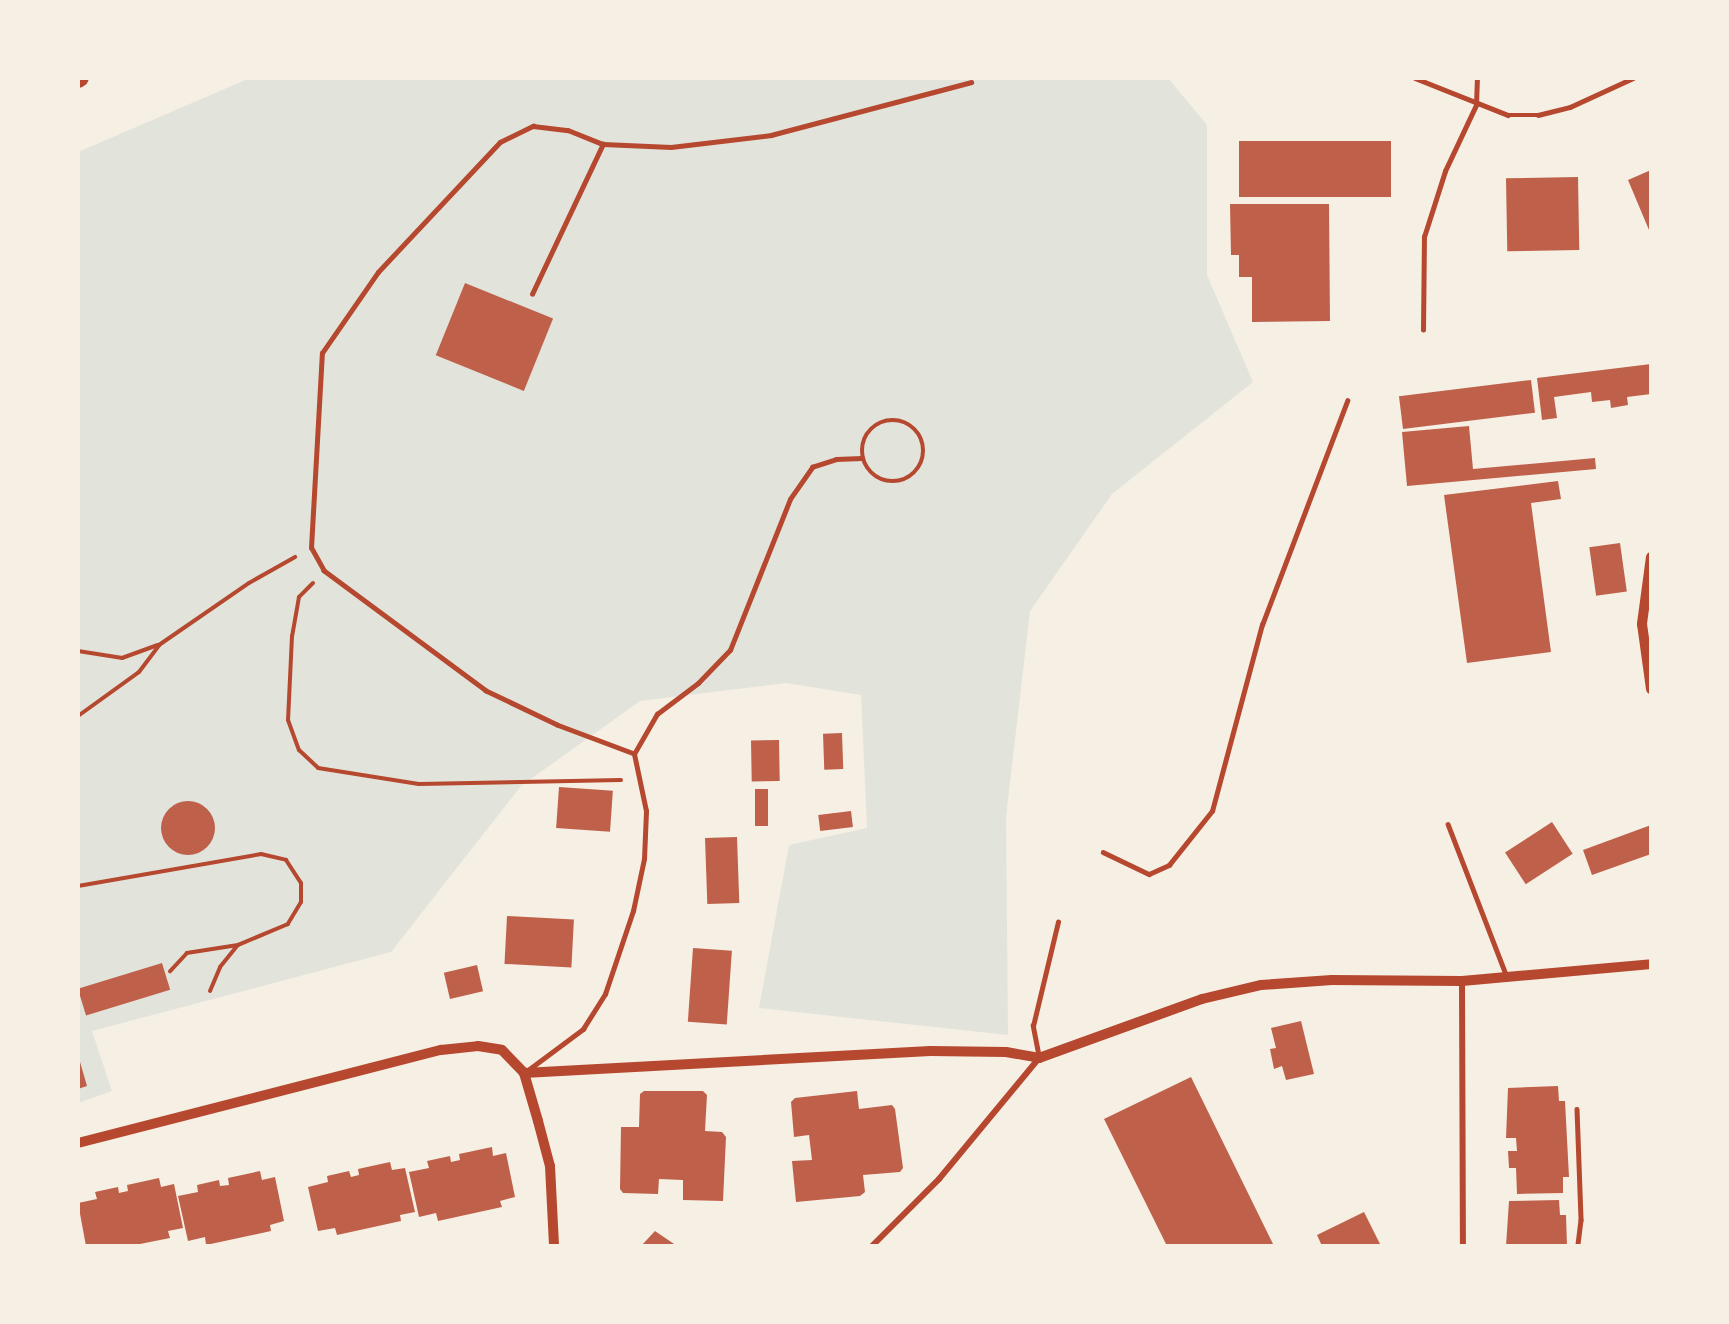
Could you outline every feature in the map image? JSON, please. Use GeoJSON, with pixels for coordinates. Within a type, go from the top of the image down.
{"type":"FeatureCollection","features":[{"type":"Feature","properties":{"kind":"street"},"geometry":{"type":"LineString","coordinates":[[1651,557],[1642,624],[1651,689]]}},
{"type":"Feature","properties":{"kind":"street"},"geometry":{"type":"LineString","coordinates":[[524,1073],[930,1052],[1006,1052],[1039,1058],[1202,999],[1261,985],[1332,980],[1462,981],[1651,964]]}},
{"type":"Feature","properties":{"kind":"street"},"geometry":{"type":"LineString","coordinates":[[1462,981],[1463,1246]]}},
{"type":"Feature","properties":{"kind":"street"},"geometry":{"type":"LineString","coordinates":[[78,1143],[441,1050],[478,1046],[502,1050],[524,1073],[550,1167],[554,1246]]}},
{"type":"Feature","properties":{"kind":"street"},"geometry":{"type":"LineString","coordinates":[[872,1246],[939,1179],[1039,1058]]}},
{"type":"Feature","properties":{"kind":"lane"},"geometry":{"type":"LineString","coordinates":[[1415,78],[1476,105],[1508,115],[1538,115],[1570,107],[1633,78]]}},
{"type":"Feature","properties":{"kind":"lane"},"geometry":{"type":"LineString","coordinates":[[1424,330],[1424,237],[1445,171],[1476,105],[1478,78]]}},
{"type":"Feature","properties":{"kind":"lane"},"geometry":{"type":"LineString","coordinates":[[634,754],[557,725],[486,691],[324,571],[311,548],[322,353],[378,272],[500,142],[533,126],[568,130],[603,144],[671,147],[771,135],[971,82]]}},
{"type":"Feature","properties":{"kind":"lane"},"geometry":{"type":"LineString","coordinates":[[532,294],[603,144]]}},
{"type":"Feature","properties":{"kind":"lane"},"geometry":{"type":"LineString","coordinates":[[1103,852],[1149,874],[1169,865],[1212,811],[1262,625],[1347,401]]}},
{"type":"Feature","properties":{"kind":"lane"},"geometry":{"type":"LineString","coordinates":[[890,419],[909,424],[925,448],[920,467],[914,475],[894,483],[873,476],[862,458],[865,436],[872,427],[890,419]]}},
{"type":"Feature","properties":{"kind":"lane"},"geometry":{"type":"LineString","coordinates":[[524,1073],[583,1029],[605,994],[633,911],[644,859],[646,811],[637,781],[634,754],[657,714],[698,683],[730,650],[790,499],[812,467],[836,459],[862,458]]}},
{"type":"Feature","properties":{"kind":"lane"},"geometry":{"type":"LineString","coordinates":[[1448,824],[1507,977]]}},
{"type":"Feature","properties":{"kind":"lane"},"geometry":{"type":"LineString","coordinates":[[1039,1058],[1033,1026],[1058,922]]}},
{"type":"Feature","properties":{"kind":"lane"},"geometry":{"type":"LineString","coordinates":[[1577,1109],[1581,1220],[1578,1246]]}},
{"type":"Feature","properties":{"kind":"path"},"geometry":{"type":"LineString","coordinates":[[78,651],[122,658],[159,645],[249,583],[311,548]]}},
{"type":"Feature","properties":{"kind":"path"},"geometry":{"type":"LineString","coordinates":[[324,571],[299,597],[288,686],[288,720],[299,750],[318,768],[419,784],[637,781]]}},
{"type":"Feature","properties":{"kind":"path"},"geometry":{"type":"LineString","coordinates":[[78,716],[139,672],[159,645]]}},
{"type":"Feature","properties":{"kind":"path"},"geometry":{"type":"LineString","coordinates":[[78,886],[261,854],[286,860],[301,883],[297,909],[288,924],[238,945],[187,953],[170,970]]}},
{"type":"Feature","properties":{"kind":"path"},"geometry":{"type":"LineString","coordinates":[[210,991],[220,967],[238,945]]}},
{"type":"Feature","properties":{"kind":"shaded area"},"geometry":{"type":"Polygon","coordinates":[[[250,78],[1168,78],[1207,125],[1207,275],[1253,382],[1112,494],[1030,611],[1006,817],[1008,1035],[759,1008],[789,845],[867,828],[861,695],[786,683],[640,701],[521,786],[391,952],[92,1031],[112,1091],[78,1103],[78,152],[250,78]]]}},
{"type":"Feature","properties":{"kind":"building"},"geometry":{"type":"Polygon","coordinates":[[[1239,141],[1391,141],[1391,197],[1239,197],[1239,141]]]}},
{"type":"Feature","properties":{"kind":"building"},"geometry":{"type":"Polygon","coordinates":[[[1651,170],[1651,229],[1649,230],[1628,180],[1651,170]]]}},
{"type":"Feature","properties":{"kind":"building"},"geometry":{"type":"Polygon","coordinates":[[[1578,177],[1579,250],[1507,251],[1506,178],[1578,177]]]}},
{"type":"Feature","properties":{"kind":"building"},"geometry":{"type":"Polygon","coordinates":[[[1230,204],[1329,204],[1330,321],[1252,322],[1252,277],[1239,277],[1239,255],[1231,255],[1230,204]]]}},
{"type":"Feature","properties":{"kind":"building"},"geometry":{"type":"Polygon","coordinates":[[[465,283],[553,319],[524,391],[436,355],[465,283]]]}},
{"type":"Feature","properties":{"kind":"building"},"geometry":{"type":"Polygon","coordinates":[[[1651,364],[1651,394],[1627,397],[1628,405],[1611,408],[1610,400],[1592,402],[1591,392],[1554,397],[1557,418],[1542,420],[1537,378],[1651,364]]]}},
{"type":"Feature","properties":{"kind":"building"},"geometry":{"type":"Polygon","coordinates":[[[1531,380],[1535,413],[1403,429],[1399,396],[1531,380]]]}},
{"type":"Feature","properties":{"kind":"building"},"geometry":{"type":"Polygon","coordinates":[[[1469,426],[1473,469],[1595,458],[1596,469],[1407,486],[1402,432],[1469,426]]]}},
{"type":"Feature","properties":{"kind":"building"},"geometry":{"type":"Polygon","coordinates":[[[1558,481],[1561,499],[1531,503],[1551,652],[1467,663],[1444,495],[1558,481]]]}},
{"type":"Feature","properties":{"kind":"building"},"geometry":{"type":"Polygon","coordinates":[[[1620,543],[1627,592],[1596,596],[1589,547],[1620,543]]]}},
{"type":"Feature","properties":{"kind":"building"},"geometry":{"type":"Polygon","coordinates":[[[842,733],[843,769],[824,770],[823,734],[842,733]]]}},
{"type":"Feature","properties":{"kind":"building"},"geometry":{"type":"Polygon","coordinates":[[[751,740],[779,740],[780,781],[752,781],[751,740]]]}},
{"type":"Feature","properties":{"kind":"building"},"geometry":{"type":"Polygon","coordinates":[[[559,787],[613,791],[610,832],[556,828],[559,787]]]}},
{"type":"Feature","properties":{"kind":"building"},"geometry":{"type":"Polygon","coordinates":[[[755,789],[768,789],[768,826],[755,826],[755,789]]]}},
{"type":"Feature","properties":{"kind":"building"},"geometry":{"type":"Polygon","coordinates":[[[183,801],[193,801],[203,805],[211,813],[215,828],[211,843],[203,851],[193,855],[183,855],[173,851],[165,843],[161,833],[161,823],[165,813],[173,805],[183,801]]]}},
{"type":"Feature","properties":{"kind":"building"},"geometry":{"type":"Polygon","coordinates":[[[851,811],[853,827],[820,831],[818,815],[851,811]]]}},
{"type":"Feature","properties":{"kind":"building"},"geometry":{"type":"Polygon","coordinates":[[[1552,822],[1573,854],[1526,884],[1505,852],[1552,822]]]}},
{"type":"Feature","properties":{"kind":"building"},"geometry":{"type":"Polygon","coordinates":[[[1651,825],[1651,854],[1592,875],[1583,850],[1651,825]]]}},
{"type":"Feature","properties":{"kind":"building"},"geometry":{"type":"Polygon","coordinates":[[[737,837],[739,903],[707,904],[705,838],[737,837]]]}},
{"type":"Feature","properties":{"kind":"building"},"geometry":{"type":"Polygon","coordinates":[[[507,916],[574,920],[571,967],[504,964],[507,916]]]}},
{"type":"Feature","properties":{"kind":"building"},"geometry":{"type":"Polygon","coordinates":[[[693,948],[732,951],[727,1025],[688,1022],[693,948]]]}},
{"type":"Feature","properties":{"kind":"building"},"geometry":{"type":"Polygon","coordinates":[[[162,963],[170,990],[86,1016],[78,989],[162,963]]]}},
{"type":"Feature","properties":{"kind":"building"},"geometry":{"type":"Polygon","coordinates":[[[477,965],[483,991],[450,999],[444,973],[477,965]]]}},
{"type":"Feature","properties":{"kind":"building"},"geometry":{"type":"Polygon","coordinates":[[[1301,1021],[1314,1074],[1286,1080],[1282,1066],[1274,1069],[1270,1049],[1276,1048],[1271,1028],[1301,1021]]]}},
{"type":"Feature","properties":{"kind":"building"},"geometry":{"type":"Polygon","coordinates":[[[78,1055],[87,1086],[78,1089],[78,1055]]]}},
{"type":"Feature","properties":{"kind":"building"},"geometry":{"type":"Polygon","coordinates":[[[1191,1077],[1274,1246],[1167,1246],[1104,1119],[1191,1077]]]}},
{"type":"Feature","properties":{"kind":"building"},"geometry":{"type":"Polygon","coordinates":[[[1558,1086],[1559,1101],[1565,1101],[1569,1177],[1563,1177],[1563,1193],[1517,1194],[1516,1168],[1509,1168],[1508,1151],[1517,1151],[1516,1138],[1506,1138],[1508,1088],[1558,1086]]]}},
{"type":"Feature","properties":{"kind":"building"},"geometry":{"type":"Polygon","coordinates":[[[644,1091],[703,1091],[707,1095],[705,1131],[722,1132],[726,1137],[723,1201],[683,1200],[683,1180],[659,1179],[658,1194],[623,1193],[620,1189],[621,1127],[639,1127],[640,1094],[644,1091]]]}},
{"type":"Feature","properties":{"kind":"building"},"geometry":{"type":"Polygon","coordinates":[[[857,1091],[859,1109],[892,1105],[895,1109],[903,1168],[900,1172],[863,1175],[865,1192],[860,1196],[796,1202],[792,1161],[812,1160],[809,1135],[794,1137],[791,1102],[795,1098],[857,1091]]]}},
{"type":"Feature","properties":{"kind":"building"},"geometry":{"type":"Polygon","coordinates":[[[492,1147],[493,1156],[506,1153],[515,1197],[500,1201],[502,1207],[438,1221],[436,1213],[419,1217],[409,1172],[429,1168],[427,1161],[450,1156],[451,1162],[460,1160],[459,1154],[492,1147]]]}},
{"type":"Feature","properties":{"kind":"building"},"geometry":{"type":"Polygon","coordinates":[[[390,1162],[392,1170],[405,1168],[415,1212],[400,1215],[401,1221],[337,1235],[335,1228],[318,1231],[308,1187],[328,1182],[327,1176],[349,1171],[351,1177],[359,1175],[358,1169],[390,1162]]]}},
{"type":"Feature","properties":{"kind":"building"},"geometry":{"type":"Polygon","coordinates":[[[260,1171],[262,1180],[275,1177],[284,1221],[270,1225],[271,1231],[206,1245],[205,1237],[188,1241],[178,1196],[198,1192],[197,1185],[219,1180],[220,1186],[229,1185],[228,1178],[260,1171]]]}},
{"type":"Feature","properties":{"kind":"building"},"geometry":{"type":"Polygon","coordinates":[[[159,1178],[161,1187],[174,1184],[183,1228],[168,1231],[170,1238],[130,1246],[86,1246],[78,1203],[97,1199],[95,1192],[118,1187],[119,1193],[128,1191],[127,1185],[159,1178]]]}},
{"type":"Feature","properties":{"kind":"building"},"geometry":{"type":"Polygon","coordinates":[[[1559,1200],[1560,1215],[1566,1215],[1567,1246],[1506,1246],[1509,1201],[1559,1200]]]}},
{"type":"Feature","properties":{"kind":"building"},"geometry":{"type":"Polygon","coordinates":[[[1364,1212],[1380,1244],[1322,1246],[1317,1235],[1364,1212]]]}},
{"type":"Feature","properties":{"kind":"building"},"geometry":{"type":"Polygon","coordinates":[[[655,1231],[677,1246],[641,1246],[655,1231]]]}}]}
